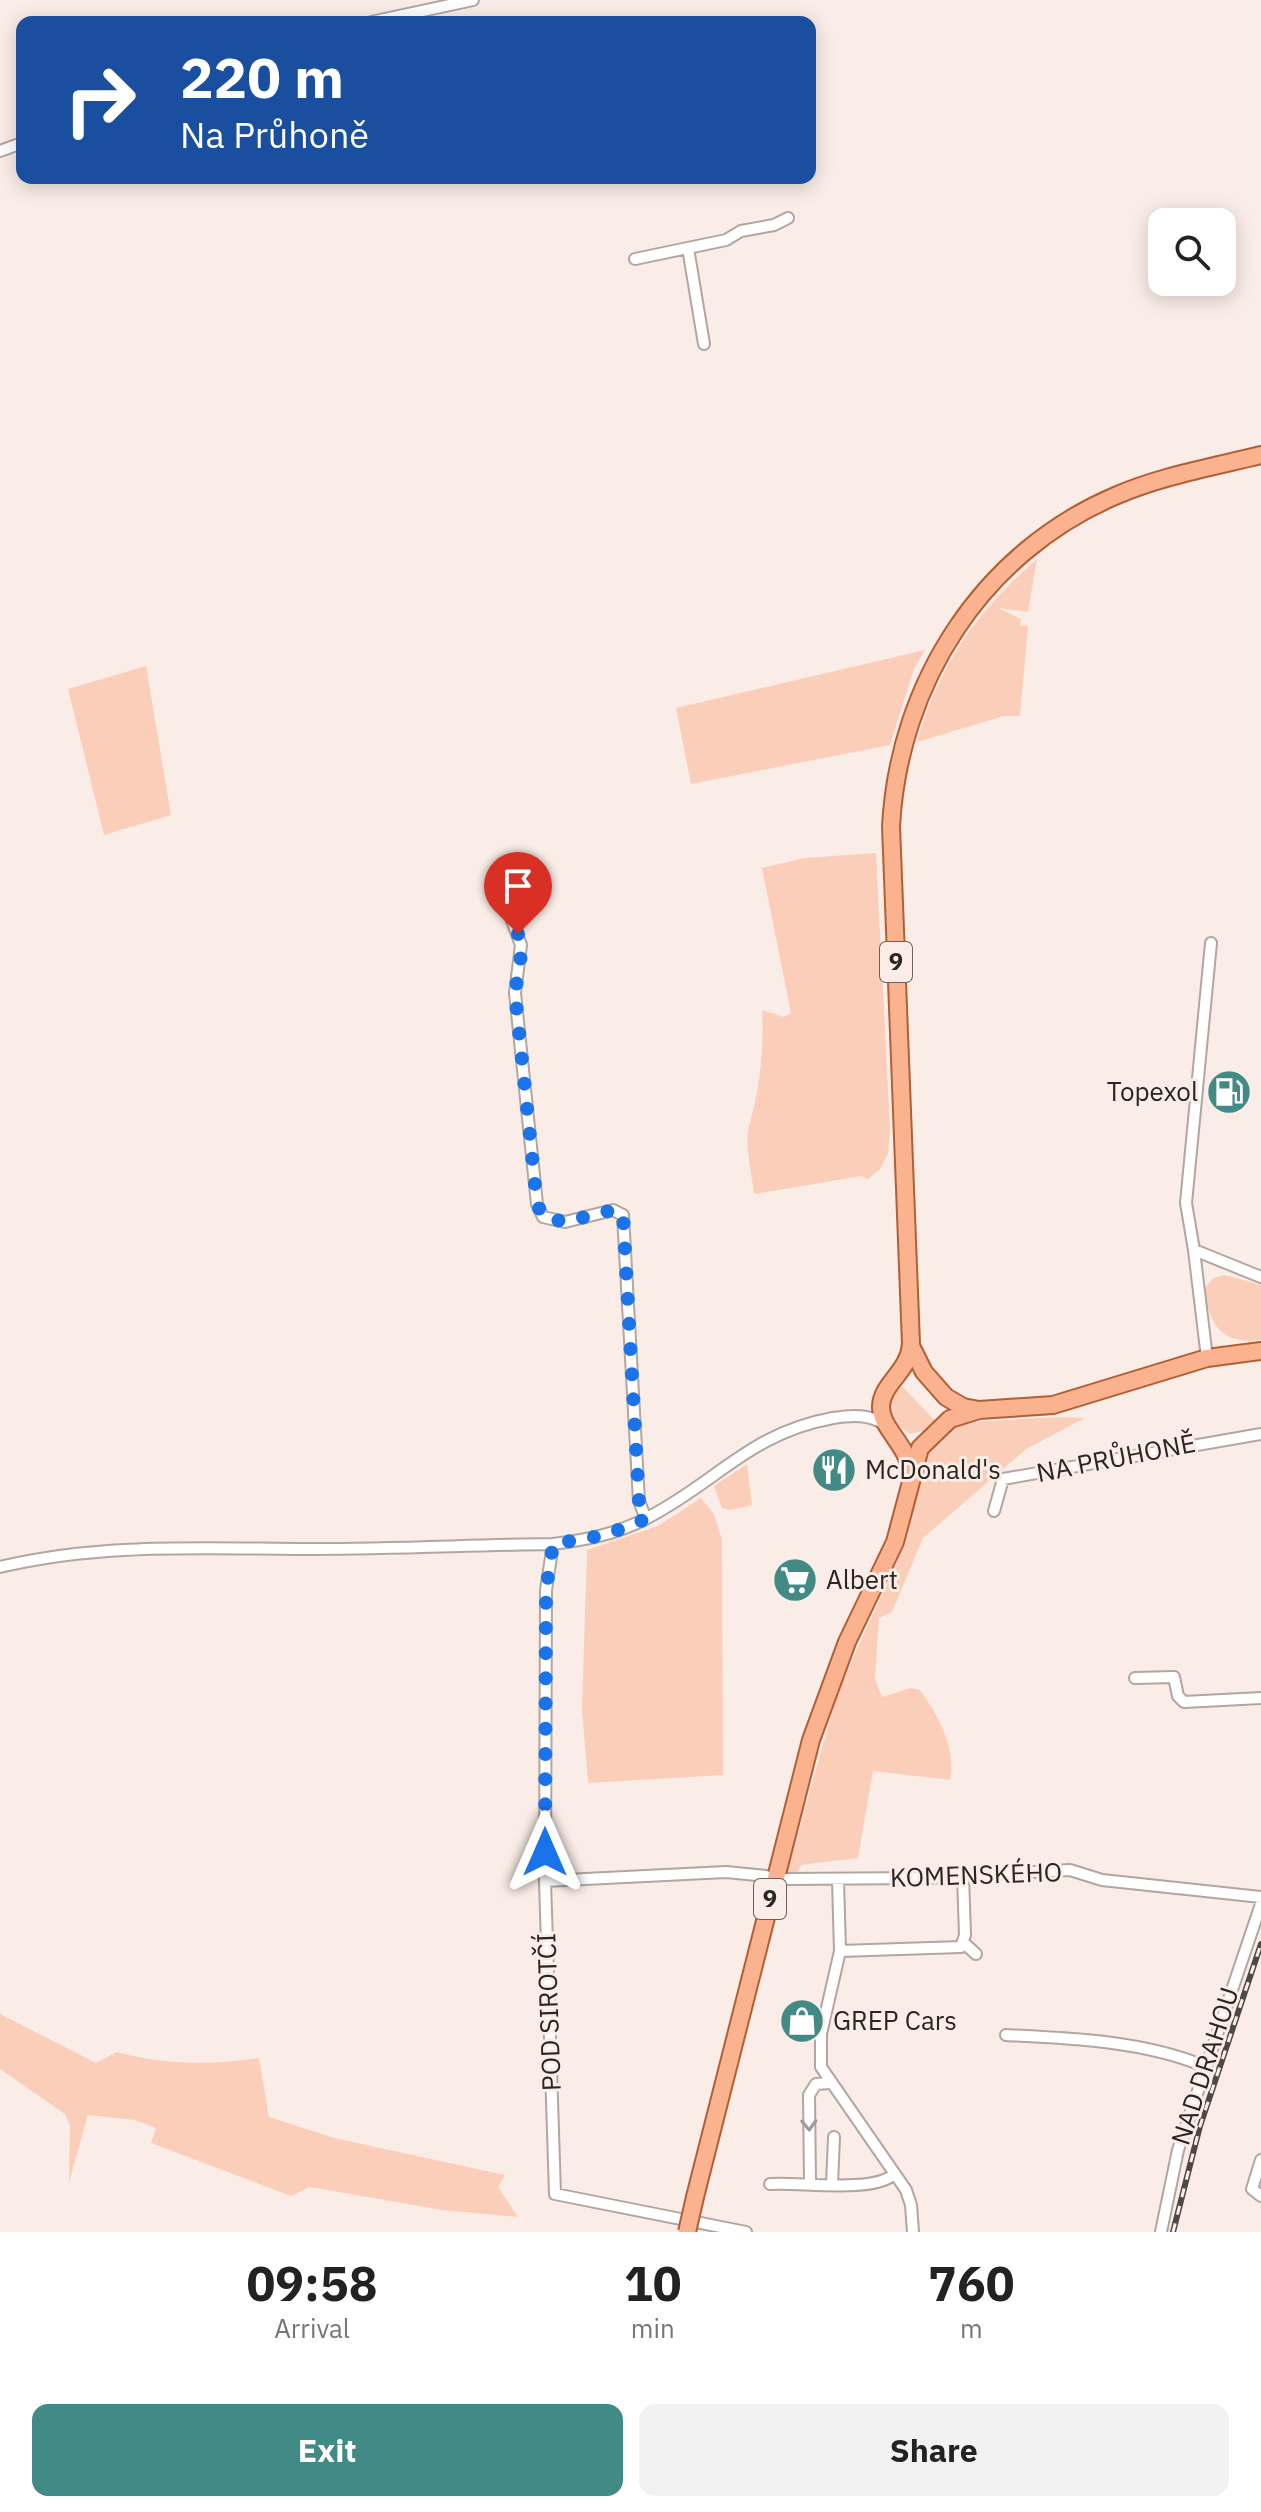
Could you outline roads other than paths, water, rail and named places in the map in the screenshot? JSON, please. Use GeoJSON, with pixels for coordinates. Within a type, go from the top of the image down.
{"type":"FeatureCollection","features":[{"type":"Feature","properties":{"kind":"main road","name":"9"},"geometry":{"type":"LineString","coordinates":[[884,1394],[909,1359],[911,1344],[891,826],[897,771],[915,705],[942,649],[976,600],[1040,539],[1093,506],[1133,489],[1261,455]]}},
{"type":"Feature","properties":{"kind":"main road","name":"9"},"geometry":{"type":"LineString","coordinates":[[687,2232],[811,1740],[847,1642],[895,1542],[920,1448],[934,1432],[946,1410],[942,1392],[918,1365],[911,1344]]}},
{"type":"Feature","properties":{"kind":"main road"},"geometry":{"type":"LineString","coordinates":[[890,1429],[911,1440],[934,1432],[956,1416],[979,1410],[1053,1405],[1207,1358],[1261,1351]]}},
{"type":"Feature","properties":{"kind":"main road"},"geometry":{"type":"LineString","coordinates":[[896,1380],[913,1375],[930,1379]]}},
{"type":"Feature","properties":{"kind":"main road"},"geometry":{"type":"LineString","coordinates":[[942,1392],[956,1404],[979,1410]]}},
{"type":"Feature","properties":{"kind":"main road"},"geometry":{"type":"LineString","coordinates":[[884,1394],[881,1410],[908,1457],[911,1475]]}},
{"type":"Feature","properties":{"kind":"street"},"geometry":{"type":"LineString","coordinates":[[399,16],[473,0]]}},
{"type":"Feature","properties":{"kind":"street"},"geometry":{"type":"LineString","coordinates":[[635,259],[726,240],[741,231],[774,225],[788,218]]}},
{"type":"Feature","properties":{"kind":"street"},"geometry":{"type":"LineString","coordinates":[[688,248],[704,344]]}},
{"type":"Feature","properties":{"kind":"street"},"geometry":{"type":"LineString","coordinates":[[500,888],[521,945],[514,987],[537,1204],[543,1217],[565,1222],[613,1210],[623,1215],[639,1501],[646,1519]]}},
{"type":"Feature","properties":{"kind":"street"},"geometry":{"type":"LineString","coordinates":[[1207,1358],[1186,1203],[1211,943]]}},
{"type":"Feature","properties":{"kind":"street"},"geometry":{"type":"LineString","coordinates":[[1194,1250],[1261,1277]]}},
{"type":"Feature","properties":{"kind":"street"},"geometry":{"type":"LineString","coordinates":[[0,1567],[64,1554],[144,1548],[553,1544],[605,1535],[646,1519],[774,1435],[799,1425],[850,1415],[870,1407],[884,1394]]}},
{"type":"Feature","properties":{"kind":"street"},"geometry":{"type":"LineString","coordinates":[[850,1415],[874,1418],[890,1429]]}},
{"type":"Feature","properties":{"kind":"street","name":"NA PRŮHONĚ"},"geometry":{"type":"LineString","coordinates":[[994,1511],[1003,1479],[1261,1434]]}},
{"type":"Feature","properties":{"kind":"street","name":"POD SIROTČÍ"},"geometry":{"type":"LineString","coordinates":[[553,1544],[546,1590],[545,1881],[555,2194],[746,2232]]}},
{"type":"Feature","properties":{"kind":"street"},"geometry":{"type":"LineString","coordinates":[[1135,1678],[1174,1677],[1179,1699],[1184,1702],[1261,1698]]}},
{"type":"Feature","properties":{"kind":"street","name":"KOMENSKÉHO"},"geometry":{"type":"LineString","coordinates":[[786,1879],[838,1880],[1070,1870],[1102,1880],[1261,1897]]}},
{"type":"Feature","properties":{"kind":"street"},"geometry":{"type":"LineString","coordinates":[[545,1881],[726,1872],[766,1876]]}},
{"type":"Feature","properties":{"kind":"street"},"geometry":{"type":"LineString","coordinates":[[963,1876],[964,1943],[976,1954]]}},
{"type":"Feature","properties":{"kind":"street"},"geometry":{"type":"LineString","coordinates":[[838,1880],[840,1951],[821,2034],[821,2067],[906,2190],[911,2205],[913,2232]]}},
{"type":"Feature","properties":{"kind":"street","name":"NAD DRAHOU"},"geometry":{"type":"LineString","coordinates":[[1161,2232],[1178,2150],[1261,1904]]}},
{"type":"Feature","properties":{"kind":"street"},"geometry":{"type":"LineString","coordinates":[[840,1951],[958,1948],[964,1943]]}},
{"type":"Feature","properties":{"kind":"street"},"geometry":{"type":"LineString","coordinates":[[1006,2035],[1092,2042],[1160,2053],[1204,2066]]}},
{"type":"Feature","properties":{"kind":"street"},"geometry":{"type":"LineString","coordinates":[[810,2182],[809,2095],[816,2084],[830,2083]]}},
{"type":"Feature","properties":{"kind":"street"},"geometry":{"type":"LineString","coordinates":[[832,2184],[834,2137]]}},
{"type":"Feature","properties":{"kind":"street"},"geometry":{"type":"LineString","coordinates":[[1261,2160],[1252,2189],[1261,2196]]}},
{"type":"Feature","properties":{"kind":"street"},"geometry":{"type":"LineString","coordinates":[[770,2184],[874,2184],[893,2175]]}},
{"type":"Feature","properties":{"kind":"railway"},"geometry":{"type":"LineString","coordinates":[[1173,2232],[1200,2126],[1261,1944]]}},
{"type":"Feature","properties":{"kind":"place","name":"Topexol"},"geometry":{"type":"Point","coordinates":[1229,1092]}},
{"type":"Feature","properties":{"kind":"place","name":"McDonald's"},"geometry":{"type":"Point","coordinates":[834,1470]}},
{"type":"Feature","properties":{"kind":"place","name":"Albert"},"geometry":{"type":"Point","coordinates":[795,1580]}},
{"type":"Feature","properties":{"kind":"place","name":"GREP Cars"},"geometry":{"type":"Point","coordinates":[802,2021]}}]}
